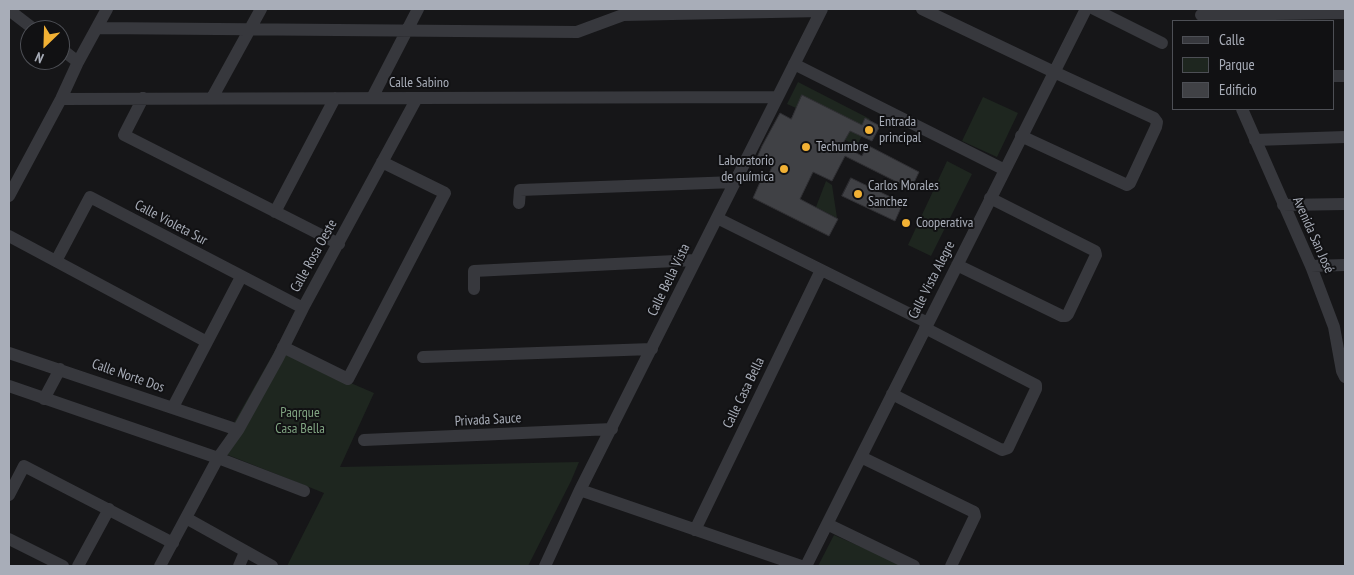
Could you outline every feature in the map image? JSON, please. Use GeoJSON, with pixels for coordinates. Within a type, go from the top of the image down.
{"type":"FeatureCollection","features":[{"type":"Feature","properties":{"kind":"street"},"geometry":{"type":"LineString","coordinates":[[9,193],[108,9]]}},
{"type":"Feature","properties":{"kind":"street"},"geometry":{"type":"LineString","coordinates":[[212,98],[261,9]]}},
{"type":"Feature","properties":{"kind":"street"},"geometry":{"type":"LineString","coordinates":[[372,98],[418,9]]}},
{"type":"Feature","properties":{"kind":"street"},"geometry":{"type":"LineString","coordinates":[[922,9],[1154,118],[1157,122],[1130,183],[1127,185],[1021,136]]}},
{"type":"Feature","properties":{"kind":"street","name":"Calle Vista Alegre"},"geometry":{"type":"LineString","coordinates":[[806,566],[1086,9]]}},
{"type":"Feature","properties":{"kind":"street"},"geometry":{"type":"LineString","coordinates":[[1094,9],[1162,43]]}},
{"type":"Feature","properties":{"kind":"street"},"geometry":{"type":"LineString","coordinates":[[9,10],[22,20]]}},
{"type":"Feature","properties":{"kind":"street"},"geometry":{"type":"LineString","coordinates":[[97,28],[577,32],[623,15],[822,10]]}},
{"type":"Feature","properties":{"kind":"street","name":"Calle Bella Vista"},"geometry":{"type":"LineString","coordinates":[[545,566],[580,490],[822,10]]}},
{"type":"Feature","properties":{"kind":"street"},"geometry":{"type":"LineString","coordinates":[[1201,15],[1345,13]]}},
{"type":"Feature","properties":{"kind":"street"},"geometry":{"type":"LineString","coordinates":[[70,56],[78,62]]}},
{"type":"Feature","properties":{"kind":"street"},"geometry":{"type":"LineString","coordinates":[[794,64],[1004,170]]}},
{"type":"Feature","properties":{"kind":"street","name":"Calle Sabino"},"geometry":{"type":"LineString","coordinates":[[61,99],[777,97]]}},
{"type":"Feature","properties":{"kind":"street"},"geometry":{"type":"LineString","coordinates":[[143,98],[124,135],[339,244]]}},
{"type":"Feature","properties":{"kind":"street"},"geometry":{"type":"LineString","coordinates":[[275,212],[335,98]]}},
{"type":"Feature","properties":{"kind":"street","name":"Calle Rosa Oeste"},"geometry":{"type":"LineString","coordinates":[[218,458],[238,430],[278,358],[303,308],[417,98]]}},
{"type":"Feature","properties":{"kind":"street","name":"Avenida San José"},"geometry":{"type":"LineString","coordinates":[[1242,110],[1283,205],[1340,327],[1342,371],[1345,377]]}},
{"type":"Feature","properties":{"kind":"street"},"geometry":{"type":"LineString","coordinates":[[1255,140],[1345,137]]}},
{"type":"Feature","properties":{"kind":"street"},"geometry":{"type":"LineString","coordinates":[[283,347],[348,379],[445,193],[382,162]]}},
{"type":"Feature","properties":{"kind":"street"},"geometry":{"type":"LineString","coordinates":[[519,203],[520,190],[735,182]]}},
{"type":"Feature","properties":{"kind":"street","name":"Calle Violeta Sur"},"geometry":{"type":"LineString","coordinates":[[56,261],[90,197],[303,308]]}},
{"type":"Feature","properties":{"kind":"street"},"geometry":{"type":"LineString","coordinates":[[957,265],[1062,316],[1066,316],[1096,255],[1095,252],[990,198]]}},
{"type":"Feature","properties":{"kind":"street"},"geometry":{"type":"LineString","coordinates":[[1283,205],[1345,204]]}},
{"type":"Feature","properties":{"kind":"street"},"geometry":{"type":"LineString","coordinates":[[717,218],[821,270],[1036,385],[1006,450],[892,394]]}},
{"type":"Feature","properties":{"kind":"street"},"geometry":{"type":"LineString","coordinates":[[9,236],[207,342]]}},
{"type":"Feature","properties":{"kind":"street"},"geometry":{"type":"LineString","coordinates":[[474,289],[474,272],[695,260]]}},
{"type":"Feature","properties":{"kind":"street"},"geometry":{"type":"LineString","coordinates":[[1311,266],[1345,265]]}},
{"type":"Feature","properties":{"kind":"street","name":"Calle Casa Bella"},"geometry":{"type":"LineString","coordinates":[[695,530],[821,270]]}},
{"type":"Feature","properties":{"kind":"street"},"geometry":{"type":"LineString","coordinates":[[173,407],[241,277]]}},
{"type":"Feature","properties":{"kind":"street"},"geometry":{"type":"LineString","coordinates":[[423,357],[652,349]]}},
{"type":"Feature","properties":{"kind":"street","name":"Calle Norte Dos"},"geometry":{"type":"LineString","coordinates":[[9,352],[238,430]]}},
{"type":"Feature","properties":{"kind":"street"},"geometry":{"type":"LineString","coordinates":[[44,399],[60,369]]}},
{"type":"Feature","properties":{"kind":"street"},"geometry":{"type":"LineString","coordinates":[[9,386],[218,458],[304,491]]}},
{"type":"Feature","properties":{"kind":"street","name":"Privada Sauce"},"geometry":{"type":"LineString","coordinates":[[364,440],[612,429]]}},
{"type":"Feature","properties":{"kind":"street"},"geometry":{"type":"LineString","coordinates":[[861,457],[974,512],[974,516],[951,566]]}},
{"type":"Feature","properties":{"kind":"street"},"geometry":{"type":"LineString","coordinates":[[160,566],[218,458]]}},
{"type":"Feature","properties":{"kind":"street"},"geometry":{"type":"LineString","coordinates":[[9,495],[24,466],[173,542]]}},
{"type":"Feature","properties":{"kind":"street"},"geometry":{"type":"LineString","coordinates":[[580,490],[801,566]]}},
{"type":"Feature","properties":{"kind":"street"},"geometry":{"type":"LineString","coordinates":[[78,566],[109,509]]}},
{"type":"Feature","properties":{"kind":"street"},"geometry":{"type":"LineString","coordinates":[[186,518],[272,566]]}},
{"type":"Feature","properties":{"kind":"street"},"geometry":{"type":"LineString","coordinates":[[827,524],[914,566]]}},
{"type":"Feature","properties":{"kind":"street"},"geometry":{"type":"LineString","coordinates":[[9,539],[63,566]]}},
{"type":"Feature","properties":{"kind":"street"},"geometry":{"type":"LineString","coordinates":[[239,566],[245,552]]}},
{"type":"Feature","properties":{"kind":"green space"},"geometry":{"type":"Polygon","coordinates":[[[798,82],[870,119],[857,146],[845,140],[854,121],[802,95],[796,108],[787,104],[798,82]]]}},
{"type":"Feature","properties":{"kind":"green space"},"geometry":{"type":"Polygon","coordinates":[[[983,97],[1018,113],[997,157],[962,141],[983,97]]]}},
{"type":"Feature","properties":{"kind":"green space"},"geometry":{"type":"Polygon","coordinates":[[[947,161],[972,174],[931,256],[908,245],[947,161]]]}},
{"type":"Feature","properties":{"kind":"green space"},"geometry":{"type":"Polygon","coordinates":[[[826,181],[832,185],[837,218],[816,207],[826,181]]]}},
{"type":"Feature","properties":{"kind":"green space","name":"Paqrque Casa Bella"},"geometry":{"type":"Polygon","coordinates":[[[277,347],[374,393],[340,467],[579,462],[528,566],[287,566],[324,493],[218,451],[277,347]]]}},
{"type":"Feature","properties":{"kind":"green space"},"geometry":{"type":"Polygon","coordinates":[[[834,535],[905,566],[818,566],[834,535]]]}},
{"type":"Feature","properties":{"kind":"building"},"geometry":{"type":"Polygon","coordinates":[[[802,95],[862,125],[865,118],[880,126],[872,141],[850,131],[842,145],[862,156],[867,145],[919,172],[911,189],[845,156],[832,181],[813,172],[800,199],[838,219],[829,236],[753,198],[761,180],[765,182],[772,167],[756,160],[762,146],[780,113],[791,119],[802,95]]]}},
{"type":"Feature","properties":{"kind":"building"},"geometry":{"type":"Polygon","coordinates":[[[851,178],[903,203],[895,221],[842,196],[851,178]]]}},
{"type":"Feature","properties":{"kind":"place","name":"Entrada principal"},"geometry":{"type":"Point","coordinates":[869,130]}},
{"type":"Feature","properties":{"kind":"place","name":"Techumbre"},"geometry":{"type":"Point","coordinates":[806,147]}},
{"type":"Feature","properties":{"kind":"place","name":"Laboratorio de química"},"geometry":{"type":"Point","coordinates":[784,169]}},
{"type":"Feature","properties":{"kind":"place","name":"Carlos Morales Sanchez"},"geometry":{"type":"Point","coordinates":[858,194]}},
{"type":"Feature","properties":{"kind":"place","name":"Cooperativa"},"geometry":{"type":"Point","coordinates":[906,223]}}]}
